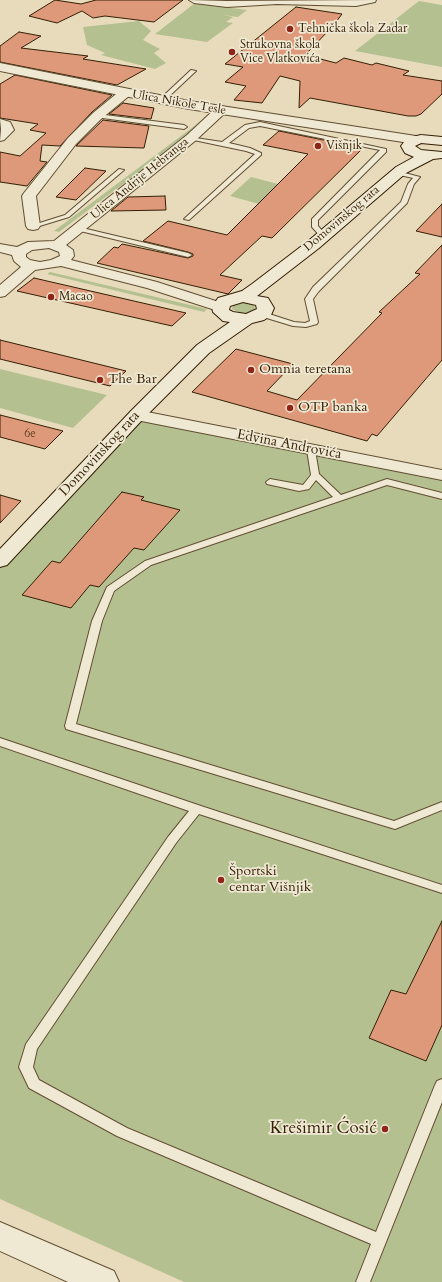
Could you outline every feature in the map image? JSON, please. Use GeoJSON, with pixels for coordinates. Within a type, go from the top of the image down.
{"type":"FeatureCollection","features":[{"type":"Feature","properties":{"kind":"main road","name":"Ulica Nikole Tesle"},"geometry":{"type":"LineString","coordinates":[[0,67],[162,100],[359,132],[392,142],[416,145],[439,152]]}},
{"type":"Feature","properties":{"kind":"main road"},"geometry":{"type":"LineString","coordinates":[[416,145],[442,131]]}},
{"type":"Feature","properties":{"kind":"main road","name":"Domovinskog rata"},"geometry":{"type":"LineString","coordinates":[[399,172],[416,145]]}},
{"type":"Feature","properties":{"kind":"main road","name":"Domovinskog rata"},"geometry":{"type":"LineString","coordinates":[[203,349],[205,337],[220,320],[226,304],[248,294],[322,236],[399,172],[439,152]]}},
{"type":"Feature","properties":{"kind":"main road","name":"Domovinskog rata"},"geometry":{"type":"LineString","coordinates":[[262,308],[263,298],[279,279],[282,268]]}},
{"type":"Feature","properties":{"kind":"main road"},"geometry":{"type":"LineString","coordinates":[[251,298],[262,308],[246,319],[229,317],[226,304],[251,298]]}},
{"type":"Feature","properties":{"kind":"main road","name":"Domovinskog rata"},"geometry":{"type":"LineString","coordinates":[[0,561],[137,415],[203,349],[246,319]]}},
{"type":"Feature","properties":{"kind":"main road"},"geometry":{"type":"LineString","coordinates":[[0,1236],[103,1282]]}},
{"type":"Feature","properties":{"kind":"street"},"geometry":{"type":"LineString","coordinates":[[194,0],[226,4],[277,1],[356,3],[371,0]]}},
{"type":"Feature","properties":{"kind":"street"},"geometry":{"type":"LineString","coordinates":[[33,226],[29,196],[72,141],[97,116],[125,93]]}},
{"type":"Feature","properties":{"kind":"street","name":"Ulica Andrije Hebranga"},"geometry":{"type":"LineString","coordinates":[[57,245],[78,229],[188,132],[221,110]]}},
{"type":"Feature","properties":{"kind":"street"},"geometry":{"type":"LineString","coordinates":[[0,123],[6,125],[8,130],[0,137]]}},
{"type":"Feature","properties":{"kind":"street"},"geometry":{"type":"LineString","coordinates":[[0,248],[19,252],[35,245],[57,245],[66,250],[67,256],[60,262],[47,266],[32,266],[19,258],[19,252]]}},
{"type":"Feature","properties":{"kind":"street"},"geometry":{"type":"LineString","coordinates":[[60,262],[226,304]]}},
{"type":"Feature","properties":{"kind":"street"},"geometry":{"type":"LineString","coordinates":[[0,293],[32,266]]}},
{"type":"Feature","properties":{"kind":"street","name":"Edvina Androvića"},"geometry":{"type":"LineString","coordinates":[[137,415],[442,475]]}},
{"type":"Feature","properties":{"kind":"lane"},"geometry":{"type":"LineString","coordinates":[[162,100],[193,71]]}},
{"type":"Feature","properties":{"kind":"lane"},"geometry":{"type":"LineString","coordinates":[[97,116],[188,132],[224,144],[248,149],[259,154],[187,219]]}},
{"type":"Feature","properties":{"kind":"lane"},"geometry":{"type":"LineString","coordinates":[[224,144],[247,126],[260,124],[383,149],[384,151],[314,219],[314,226],[322,236]]}},
{"type":"Feature","properties":{"kind":"lane"},"geometry":{"type":"LineString","coordinates":[[33,226],[67,216],[121,170]]}},
{"type":"Feature","properties":{"kind":"lane"},"geometry":{"type":"LineString","coordinates":[[262,308],[294,324],[306,325],[314,322],[309,299],[316,289],[404,203],[411,184],[417,177],[399,172]]}},
{"type":"Feature","properties":{"kind":"lane"},"geometry":{"type":"LineString","coordinates":[[78,229],[188,255]]}},
{"type":"Feature","properties":{"kind":"lane"},"geometry":{"type":"LineString","coordinates":[[311,450],[315,475],[339,498]]}},
{"type":"Feature","properties":{"kind":"lane"},"geometry":{"type":"LineString","coordinates":[[270,482],[299,488],[306,487],[315,475]]}},
{"type":"Feature","properties":{"kind":"lane"},"geometry":{"type":"LineString","coordinates":[[442,496],[386,482],[148,563],[110,589],[97,621],[70,726],[395,825],[442,806]]}},
{"type":"Feature","properties":{"kind":"lane"},"geometry":{"type":"LineString","coordinates":[[0,742],[197,809],[442,889]]}},
{"type":"Feature","properties":{"kind":"lane"},"geometry":{"type":"LineString","coordinates":[[197,809],[172,840],[31,1048],[26,1067],[34,1084],[122,1132],[380,1241]]}},
{"type":"Feature","properties":{"kind":"lane"},"geometry":{"type":"LineString","coordinates":[[363,1282],[442,1085]]}},
{"type":"Feature","properties":{"kind":"green space"},"geometry":{"type":"Polygon","coordinates":[[[419,1],[442,5],[442,67],[355,51],[419,1]]]}},
{"type":"Feature","properties":{"kind":"green space"},"geometry":{"type":"Polygon","coordinates":[[[195,3],[216,6],[212,9],[217,6],[247,10],[238,17],[223,15],[233,17],[226,22],[233,23],[207,42],[155,34],[195,3]]]}},
{"type":"Feature","properties":{"kind":"green space"},"geometry":{"type":"Polygon","coordinates":[[[139,21],[151,31],[143,40],[160,49],[154,53],[166,63],[155,69],[101,55],[105,53],[87,45],[83,27],[139,21]]]}},
{"type":"Feature","properties":{"kind":"green space"},"geometry":{"type":"Polygon","coordinates":[[[205,118],[210,119],[59,232],[54,231],[205,118]]]}},
{"type":"Feature","properties":{"kind":"green space"},"geometry":{"type":"Polygon","coordinates":[[[251,177],[278,184],[259,204],[230,196],[251,177]]]}},
{"type":"Feature","properties":{"kind":"green space"},"geometry":{"type":"Polygon","coordinates":[[[50,272],[207,309],[204,312],[47,274],[50,272]]]}},
{"type":"Feature","properties":{"kind":"green space"},"geometry":{"type":"Polygon","coordinates":[[[243,302],[253,305],[255,307],[254,310],[243,314],[232,309],[233,305],[243,302]]]}},
{"type":"Feature","properties":{"kind":"green space"},"geometry":{"type":"Polygon","coordinates":[[[0,369],[107,395],[73,428],[0,408],[0,369]]]}},
{"type":"Feature","properties":{"kind":"green space","name":"Športski centar Višnjik"},"geometry":{"type":"Polygon","coordinates":[[[137,415],[442,478],[442,1282],[184,1282],[0,1199],[0,561],[137,415]]]}},
{"type":"Feature","properties":{"kind":"building"},"geometry":{"type":"Polygon","coordinates":[[[55,0],[81,4],[96,0],[183,0],[154,22],[105,16],[93,18],[82,11],[57,23],[29,16],[55,0]]]}},
{"type":"Feature","properties":{"kind":"building"},"geometry":{"type":"Polygon","coordinates":[[[296,7],[342,14],[333,26],[305,55],[336,63],[344,58],[372,65],[376,63],[409,71],[403,75],[442,81],[442,94],[421,114],[416,116],[408,116],[310,98],[299,108],[300,81],[280,76],[262,103],[234,100],[246,86],[225,82],[243,67],[225,64],[296,7]]]}},
{"type":"Feature","properties":{"kind":"building"},"geometry":{"type":"Polygon","coordinates":[[[19,32],[41,36],[21,48],[88,56],[83,59],[146,69],[117,85],[0,62],[0,46],[19,32]]]}},
{"type":"Feature","properties":{"kind":"building"},"geometry":{"type":"Polygon","coordinates":[[[15,75],[112,95],[92,112],[60,146],[42,145],[40,161],[47,162],[27,186],[0,182],[0,152],[20,156],[46,133],[30,130],[38,124],[0,118],[0,84],[15,75]]]}},
{"type":"Feature","properties":{"kind":"building"},"geometry":{"type":"Polygon","coordinates":[[[123,103],[154,108],[151,119],[109,114],[123,103]]]}},
{"type":"Feature","properties":{"kind":"building"},"geometry":{"type":"Polygon","coordinates":[[[103,120],[149,126],[144,148],[76,146],[103,120]]]}},
{"type":"Feature","properties":{"kind":"building"},"geometry":{"type":"Polygon","coordinates":[[[279,131],[363,148],[272,238],[262,236],[220,275],[242,280],[228,294],[97,263],[114,247],[118,248],[122,244],[188,258],[193,256],[193,254],[188,252],[143,241],[168,221],[227,235],[308,154],[263,145],[279,131]]]}},
{"type":"Feature","properties":{"kind":"building"},"geometry":{"type":"Polygon","coordinates":[[[85,168],[106,171],[76,200],[56,197],[85,168]]]}},
{"type":"Feature","properties":{"kind":"building"},"geometry":{"type":"Polygon","coordinates":[[[165,196],[166,210],[111,211],[128,197],[165,196]]]}},
{"type":"Feature","properties":{"kind":"building"},"geometry":{"type":"Polygon","coordinates":[[[442,204],[442,237],[416,231],[442,204]]]}},
{"type":"Feature","properties":{"kind":"building"},"geometry":{"type":"Polygon","coordinates":[[[442,245],[442,360],[377,436],[372,434],[367,441],[192,392],[236,349],[293,364],[267,391],[297,400],[382,313],[379,312],[420,274],[415,273],[442,245]]]}},
{"type":"Feature","properties":{"kind":"building"},"geometry":{"type":"Polygon","coordinates":[[[34,278],[186,313],[172,326],[17,291],[34,278]]]}},
{"type":"Feature","properties":{"kind":"building"},"geometry":{"type":"Polygon","coordinates":[[[0,340],[126,371],[110,386],[0,359],[0,340]]]}},
{"type":"Feature","properties":{"kind":"building"},"geometry":{"type":"Polygon","coordinates":[[[0,415],[63,431],[45,449],[0,437],[0,415]]]}},
{"type":"Feature","properties":{"kind":"building"},"geometry":{"type":"Polygon","coordinates":[[[122,492],[144,497],[141,500],[180,510],[144,550],[134,548],[99,587],[90,585],[71,608],[22,595],[52,561],[60,563],[122,492]]]}},
{"type":"Feature","properties":{"kind":"building"},"geometry":{"type":"Polygon","coordinates":[[[0,495],[21,501],[0,523],[0,495]]]}},
{"type":"Feature","properties":{"kind":"building"},"geometry":{"type":"Polygon","coordinates":[[[442,921],[442,1025],[426,1061],[369,1038],[391,990],[406,994],[442,921]]]}},
{"type":"Feature","properties":{"kind":"place","name":"Tehnička škola Zadar"},"geometry":{"type":"Point","coordinates":[290,29]}},
{"type":"Feature","properties":{"kind":"place","name":"Strukovna škola Vice Vlatkovića"},"geometry":{"type":"Point","coordinates":[232,52]}},
{"type":"Feature","properties":{"kind":"place","name":"Višnjik"},"geometry":{"type":"Point","coordinates":[318,146]}},
{"type":"Feature","properties":{"kind":"place","name":"Macao"},"geometry":{"type":"Point","coordinates":[51,297]}},
{"type":"Feature","properties":{"kind":"place","name":"Omnia teretana"},"geometry":{"type":"Point","coordinates":[251,370]}},
{"type":"Feature","properties":{"kind":"place","name":"The Bar"},"geometry":{"type":"Point","coordinates":[100,380]}},
{"type":"Feature","properties":{"kind":"place","name":"OTP banka"},"geometry":{"type":"Point","coordinates":[290,408]}},
{"type":"Feature","properties":{"kind":"place","name":"Športski centar Višnjik"},"geometry":{"type":"Point","coordinates":[221,880]}},
{"type":"Feature","properties":{"kind":"place","name":"Krešimir Ćosić"},"geometry":{"type":"Point","coordinates":[385,1129]}}]}
